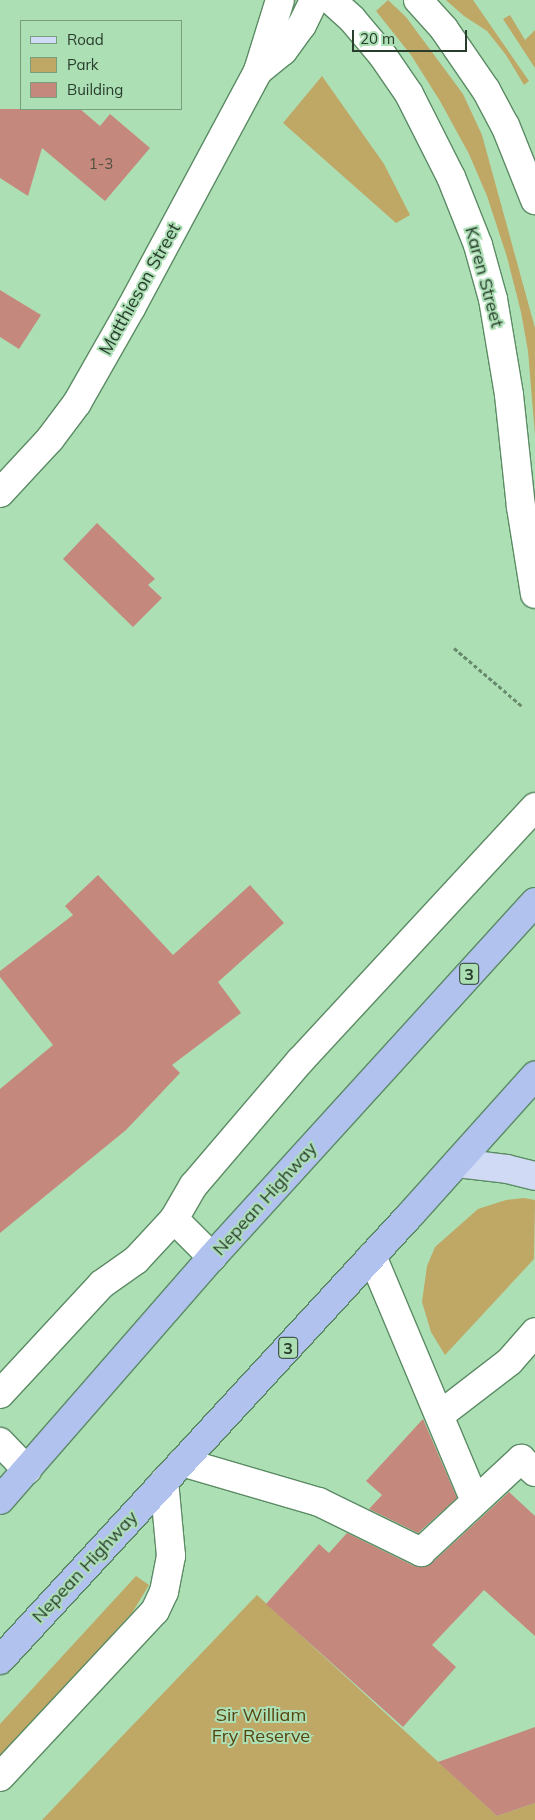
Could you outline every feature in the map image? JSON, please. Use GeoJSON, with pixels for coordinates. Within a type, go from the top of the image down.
{"type":"FeatureCollection","features":[{"type":"Feature","properties":{"kind":"highway","name":"Nepean Highway"},"geometry":{"type":"LineString","coordinates":[[0,1500],[212,1257],[535,902]]}},
{"type":"Feature","properties":{"kind":"highway","name":"Nepean Highway"},"geometry":{"type":"LineString","coordinates":[[0,1660],[458,1163],[535,1076]]}},
{"type":"Feature","properties":{"kind":"main road"},"geometry":{"type":"LineString","coordinates":[[458,1163],[506,1169],[535,1176]]}},
{"type":"Feature","properties":{"kind":"street","name":"Matthieson Street"},"geometry":{"type":"LineString","coordinates":[[0,493],[50,439],[77,403],[131,308],[258,71],[280,0]]}},
{"type":"Feature","properties":{"kind":"street","name":"Matthieson Street"},"geometry":{"type":"LineString","coordinates":[[258,71],[283,51],[302,25],[314,0]]}},
{"type":"Feature","properties":{"kind":"street","name":"Karen Street"},"geometry":{"type":"LineString","coordinates":[[331,0],[352,19],[383,56],[409,94],[451,176],[478,245],[493,299],[509,396],[521,506],[535,594]]}},
{"type":"Feature","properties":{"kind":"street"},"geometry":{"type":"LineString","coordinates":[[418,0],[444,29],[486,90],[505,125],[535,200]]}},
{"type":"Feature","properties":{"kind":"street"},"geometry":{"type":"LineString","coordinates":[[0,1394],[102,1284],[136,1260],[174,1219],[194,1185],[300,1061],[535,806]]}},
{"type":"Feature","properties":{"kind":"street"},"geometry":{"type":"LineString","coordinates":[[174,1219],[212,1257]]}},
{"type":"Feature","properties":{"kind":"street"},"geometry":{"type":"LineString","coordinates":[[372,1256],[476,1501]]}},
{"type":"Feature","properties":{"kind":"street"},"geometry":{"type":"LineString","coordinates":[[440,1415],[510,1361],[535,1332]]}},
{"type":"Feature","properties":{"kind":"street"},"geometry":{"type":"LineString","coordinates":[[0,1442],[27,1470]]}},
{"type":"Feature","properties":{"kind":"street"},"geometry":{"type":"LineString","coordinates":[[0,1777],[155,1612],[164,1592],[171,1556],[173,1472],[319,1502],[422,1552],[521,1459],[535,1472]]}},
{"type":"Feature","properties":{"kind":"path"},"geometry":{"type":"LineString","coordinates":[[454,648],[522,706]]}},
{"type":"Feature","properties":{"kind":"green space"},"geometry":{"type":"Polygon","coordinates":[[[388,0],[406,17],[463,94],[482,135],[535,328],[535,435],[528,351],[521,312],[507,257],[487,196],[469,154],[440,101],[411,55],[376,11],[388,0]]]}},
{"type":"Feature","properties":{"kind":"green space"},"geometry":{"type":"Polygon","coordinates":[[[446,0],[473,0],[529,81],[524,85],[506,55],[487,31],[464,16],[446,0]]]}},
{"type":"Feature","properties":{"kind":"green space"},"geometry":{"type":"Polygon","coordinates":[[[510,15],[525,40],[535,30],[535,68],[503,19],[510,15]]]}},
{"type":"Feature","properties":{"kind":"green space"},"geometry":{"type":"Polygon","coordinates":[[[322,76],[384,164],[410,215],[396,223],[283,123],[322,76]]]}},
{"type":"Feature","properties":{"kind":"green space"},"geometry":{"type":"Polygon","coordinates":[[[524,1198],[535,1200],[534,1259],[445,1355],[431,1332],[422,1302],[427,1266],[435,1247],[478,1209],[506,1200],[524,1198]]]}},
{"type":"Feature","properties":{"kind":"green space"},"geometry":{"type":"Polygon","coordinates":[[[136,1576],[149,1585],[132,1613],[0,1757],[0,1724],[136,1576]]]}},
{"type":"Feature","properties":{"kind":"green space","name":"Sir William Fry Reserve"},"geometry":{"type":"Polygon","coordinates":[[[257,1595],[497,1816],[535,1803],[535,1820],[42,1820],[257,1595]]]}},
{"type":"Feature","properties":{"kind":"building"},"geometry":{"type":"Polygon","coordinates":[[[0,109],[81,110],[100,126],[110,114],[150,148],[105,201],[42,148],[28,196],[0,178],[0,109]]]}},
{"type":"Feature","properties":{"kind":"building"},"geometry":{"type":"Polygon","coordinates":[[[0,290],[41,315],[19,349],[0,337],[0,290]]]}},
{"type":"Feature","properties":{"kind":"building"},"geometry":{"type":"Polygon","coordinates":[[[97,523],[155,579],[148,585],[162,598],[133,627],[63,559],[97,523]]]}},
{"type":"Feature","properties":{"kind":"building"},"geometry":{"type":"Polygon","coordinates":[[[98,875],[173,955],[250,885],[284,923],[218,982],[241,1013],[172,1065],[180,1073],[126,1130],[0,1233],[0,1089],[53,1045],[0,977],[0,971],[73,915],[65,906],[98,875]]]}},
{"type":"Feature","properties":{"kind":"building"},"geometry":{"type":"Polygon","coordinates":[[[423,1419],[457,1498],[418,1533],[369,1509],[382,1495],[366,1481],[423,1419]]]}},
{"type":"Feature","properties":{"kind":"building"},"geometry":{"type":"Polygon","coordinates":[[[509,1492],[535,1516],[535,1636],[484,1590],[432,1645],[456,1667],[403,1727],[266,1604],[319,1544],[329,1553],[347,1533],[414,1566],[424,1567],[432,1563],[509,1492]]]}},
{"type":"Feature","properties":{"kind":"building"},"geometry":{"type":"Polygon","coordinates":[[[535,1727],[535,1803],[497,1816],[438,1762],[535,1727]]]}}]}
